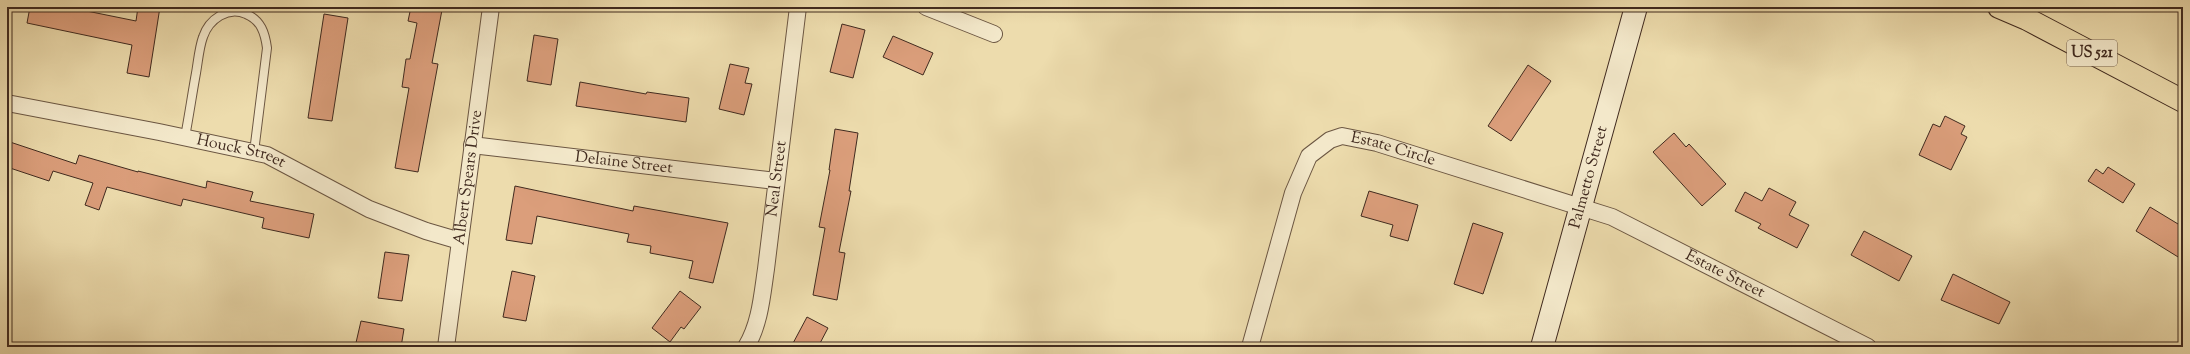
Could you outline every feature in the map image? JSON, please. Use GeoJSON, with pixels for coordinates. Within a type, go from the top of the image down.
{"type":"FeatureCollection","features":[{"type":"Feature","properties":{"kind":"highway","name":"US 521"},"geometry":{"type":"LineString","coordinates":[[1999,7],[2027,19],[2181,94]]}},
{"type":"Feature","properties":{"kind":"street","name":"Albert Spears Drive"},"geometry":{"type":"LineString","coordinates":[[446,347],[491,7]]}},
{"type":"Feature","properties":{"kind":"street","name":"Neal Street"},"geometry":{"type":"LineString","coordinates":[[746,347],[752,336],[760,310],[798,7]]}},
{"type":"Feature","properties":{"kind":"street"},"geometry":{"type":"LineString","coordinates":[[926,7],[994,34]]}},
{"type":"Feature","properties":{"kind":"street","name":"Palmetto Street"},"geometry":{"type":"LineString","coordinates":[[1542,347],[1636,7]]}},
{"type":"Feature","properties":{"kind":"street","name":"Houck Street"},"geometry":{"type":"LineString","coordinates":[[7,103],[185,137],[254,152],[287,165],[369,209],[426,231],[460,241]]}},
{"type":"Feature","properties":{"kind":"street","name":"Estate Circle"},"geometry":{"type":"LineString","coordinates":[[1250,347],[1293,193],[1302,168],[1309,156],[1330,140],[1342,136],[1377,143],[1580,207]]}},
{"type":"Feature","properties":{"kind":"street","name":"Delaine Street"},"geometry":{"type":"LineString","coordinates":[[472,145],[776,181]]}},
{"type":"Feature","properties":{"kind":"street","name":"Estate Street"},"geometry":{"type":"LineString","coordinates":[[1580,207],[1612,217],[1868,347]]}},
{"type":"Feature","properties":{"kind":"lane"},"geometry":{"type":"LineString","coordinates":[[185,137],[203,36],[213,22],[225,12],[238,10],[251,16],[261,25],[266,37],[254,152]]}},
{"type":"Feature","properties":{"kind":"building"},"geometry":{"type":"Polygon","coordinates":[[[30,7],[67,7],[136,21],[138,7],[160,7],[149,77],[127,73],[132,45],[27,23],[30,7]]]}},
{"type":"Feature","properties":{"kind":"building"},"geometry":{"type":"Polygon","coordinates":[[[411,7],[442,10],[432,63],[438,64],[418,172],[395,168],[409,88],[402,87],[406,59],[410,59],[417,23],[408,21],[411,7]]]}},
{"type":"Feature","properties":{"kind":"building"},"geometry":{"type":"Polygon","coordinates":[[[324,14],[348,18],[332,121],[308,118],[324,14]]]}},
{"type":"Feature","properties":{"kind":"building"},"geometry":{"type":"Polygon","coordinates":[[[842,24],[865,30],[853,78],[830,72],[842,24]]]}},
{"type":"Feature","properties":{"kind":"building"},"geometry":{"type":"Polygon","coordinates":[[[534,35],[558,39],[551,85],[527,81],[534,35]]]}},
{"type":"Feature","properties":{"kind":"building"},"geometry":{"type":"Polygon","coordinates":[[[893,36],[933,53],[923,75],[883,57],[893,36]]]}},
{"type":"Feature","properties":{"kind":"building"},"geometry":{"type":"Polygon","coordinates":[[[730,64],[749,68],[745,83],[752,84],[744,115],[719,109],[730,64]]]}},
{"type":"Feature","properties":{"kind":"building"},"geometry":{"type":"Polygon","coordinates":[[[1528,65],[1551,81],[1511,141],[1488,126],[1528,65]]]}},
{"type":"Feature","properties":{"kind":"building"},"geometry":{"type":"Polygon","coordinates":[[[580,82],[646,94],[647,92],[689,98],[686,122],[576,106],[580,82]]]}},
{"type":"Feature","properties":{"kind":"building"},"geometry":{"type":"Polygon","coordinates":[[[1945,116],[1965,126],[1961,134],[1967,137],[1951,170],[1919,155],[1933,124],[1940,127],[1945,116]]]}},
{"type":"Feature","properties":{"kind":"building"},"geometry":{"type":"Polygon","coordinates":[[[835,129],[858,133],[849,191],[851,191],[839,252],[845,253],[837,300],[813,295],[825,228],[819,227],[830,170],[835,129]]]}},
{"type":"Feature","properties":{"kind":"building"},"geometry":{"type":"Polygon","coordinates":[[[1674,133],[1686,147],[1689,144],[1726,184],[1702,206],[1653,152],[1674,133]]]}},
{"type":"Feature","properties":{"kind":"building"},"geometry":{"type":"Polygon","coordinates":[[[10,142],[76,164],[79,155],[138,172],[206,188],[207,181],[253,192],[250,201],[314,214],[309,238],[262,228],[264,218],[183,199],[181,206],[107,187],[99,210],[85,205],[93,183],[53,171],[49,181],[7,167],[7,151],[10,142]]]}},
{"type":"Feature","properties":{"kind":"building"},"geometry":{"type":"Polygon","coordinates":[[[2108,167],[2135,184],[2123,203],[2088,181],[2096,169],[2103,174],[2108,167]]]}},
{"type":"Feature","properties":{"kind":"building"},"geometry":{"type":"Polygon","coordinates":[[[515,186],[633,211],[634,206],[728,223],[713,283],[689,278],[693,261],[650,253],[651,246],[627,242],[629,234],[537,216],[532,244],[506,240],[515,186]]]}},
{"type":"Feature","properties":{"kind":"building"},"geometry":{"type":"Polygon","coordinates":[[[1769,188],[1796,202],[1789,215],[1809,225],[1797,248],[1758,228],[1761,224],[1735,211],[1745,192],[1762,201],[1769,188]]]}},
{"type":"Feature","properties":{"kind":"building"},"geometry":{"type":"Polygon","coordinates":[[[1369,191],[1418,205],[1408,241],[1390,236],[1393,225],[1361,216],[1369,191]]]}},
{"type":"Feature","properties":{"kind":"building"},"geometry":{"type":"Polygon","coordinates":[[[2150,207],[2183,227],[2183,260],[2136,231],[2150,207]]]}},
{"type":"Feature","properties":{"kind":"building"},"geometry":{"type":"Polygon","coordinates":[[[1473,223],[1503,233],[1483,294],[1454,284],[1473,223]]]}},
{"type":"Feature","properties":{"kind":"building"},"geometry":{"type":"Polygon","coordinates":[[[1864,231],[1912,256],[1899,281],[1851,255],[1864,231]]]}},
{"type":"Feature","properties":{"kind":"building"},"geometry":{"type":"Polygon","coordinates":[[[385,252],[409,255],[402,301],[378,298],[385,252]]]}},
{"type":"Feature","properties":{"kind":"building"},"geometry":{"type":"Polygon","coordinates":[[[512,271],[535,276],[526,321],[503,317],[512,271]]]}},
{"type":"Feature","properties":{"kind":"building"},"geometry":{"type":"Polygon","coordinates":[[[1953,274],[2010,302],[1999,324],[1941,300],[1953,274]]]}},
{"type":"Feature","properties":{"kind":"building"},"geometry":{"type":"Polygon","coordinates":[[[680,291],[701,307],[684,329],[681,327],[670,342],[652,328],[680,291]]]}},
{"type":"Feature","properties":{"kind":"building"},"geometry":{"type":"Polygon","coordinates":[[[807,317],[828,328],[818,347],[791,347],[807,317]]]}},
{"type":"Feature","properties":{"kind":"building"},"geometry":{"type":"Polygon","coordinates":[[[361,321],[404,329],[401,347],[355,347],[361,321]]]}}]}
